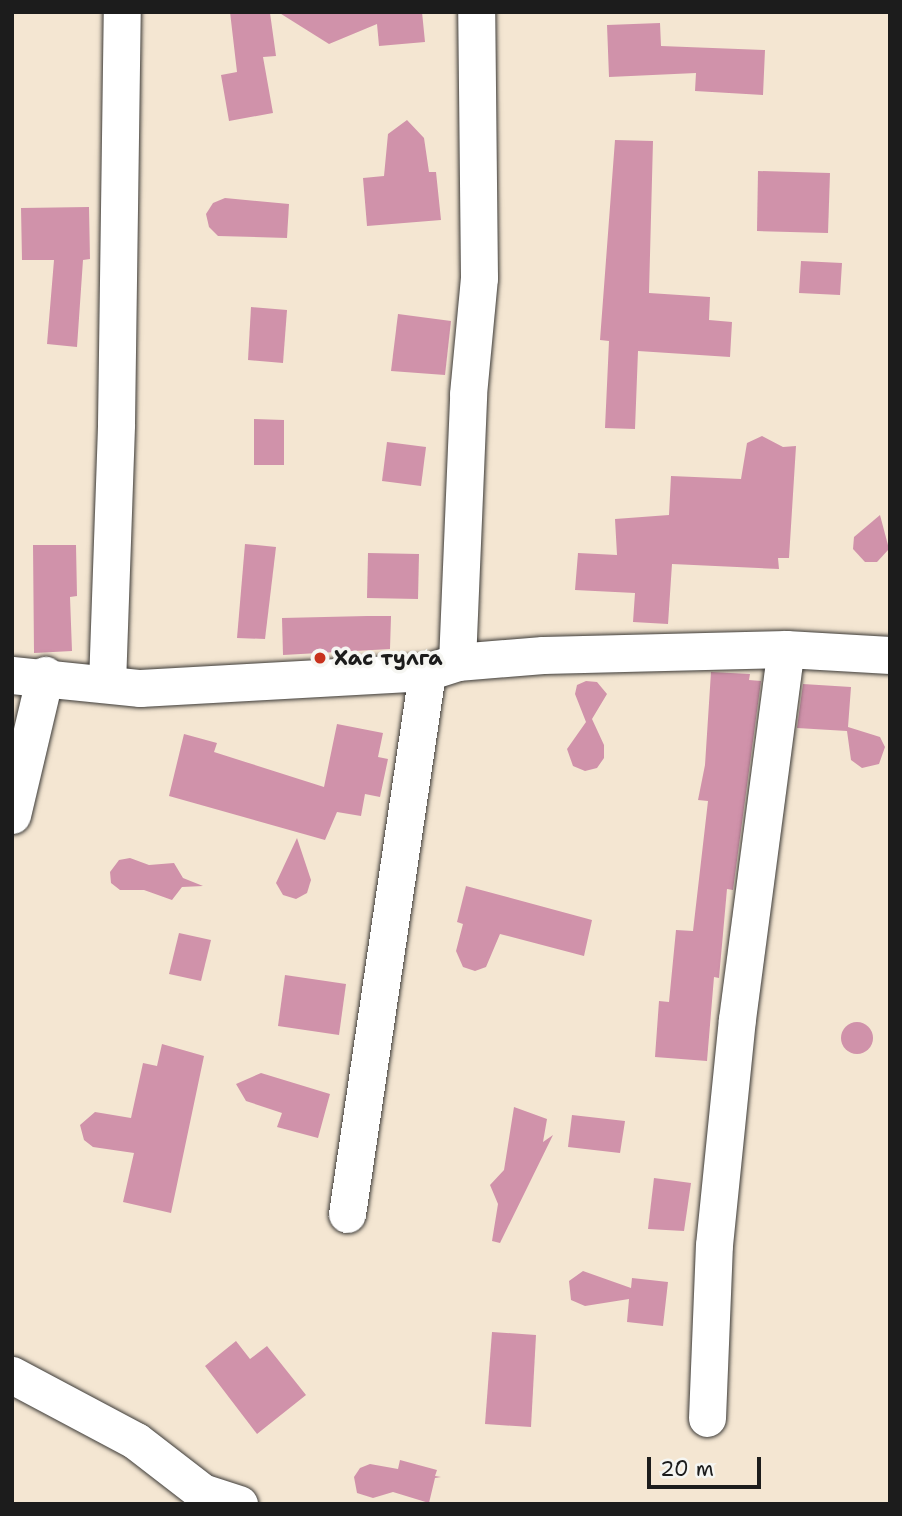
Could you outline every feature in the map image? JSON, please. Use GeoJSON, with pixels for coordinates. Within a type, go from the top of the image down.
{"type":"FeatureCollection","features":[{"type":"Feature","properties":{"kind":"street"},"geometry":{"type":"LineString","coordinates":[[107,684],[117,396],[122,12]]}},
{"type":"Feature","properties":{"kind":"street"},"geometry":{"type":"LineString","coordinates":[[347,1213],[442,667],[479,278],[476,12]]}},
{"type":"Feature","properties":{"kind":"street"},"geometry":{"type":"LineString","coordinates":[[707,1418],[715,1232],[786,649]]}},
{"type":"Feature","properties":{"kind":"street"},"geometry":{"type":"LineString","coordinates":[[12,815],[28,675],[141,688],[442,667],[786,649],[890,655]]}},
{"type":"Feature","properties":{"kind":"street"},"geometry":{"type":"LineString","coordinates":[[12,1375],[136,1441],[202,1492],[239,1504]]}},
{"type":"Feature","properties":{"kind":"building"},"geometry":{"type":"Polygon","coordinates":[[[230,12],[270,13],[276,56],[263,57],[273,113],[229,121],[221,75],[237,72],[230,12]]]}},
{"type":"Feature","properties":{"kind":"building"},"geometry":{"type":"Polygon","coordinates":[[[278,12],[422,12],[425,42],[379,46],[377,24],[329,44],[278,12]]]}},
{"type":"Feature","properties":{"kind":"building"},"geometry":{"type":"Polygon","coordinates":[[[660,23],[661,46],[765,50],[763,95],[695,91],[696,73],[609,77],[607,25],[660,23]]]}},
{"type":"Feature","properties":{"kind":"building"},"geometry":{"type":"Polygon","coordinates":[[[407,120],[424,138],[429,172],[436,172],[441,220],[367,226],[363,178],[384,176],[388,134],[407,120]]]}},
{"type":"Feature","properties":{"kind":"building"},"geometry":{"type":"Polygon","coordinates":[[[615,140],[653,141],[649,293],[710,297],[709,320],[732,322],[730,357],[638,351],[635,429],[605,428],[609,341],[600,340],[615,140]]]}},
{"type":"Feature","properties":{"kind":"building"},"geometry":{"type":"Polygon","coordinates":[[[758,171],[830,173],[828,233],[757,231],[758,171]]]}},
{"type":"Feature","properties":{"kind":"building"},"geometry":{"type":"Polygon","coordinates":[[[225,198],[289,204],[287,238],[218,236],[209,227],[206,214],[213,203],[225,198]]]}},
{"type":"Feature","properties":{"kind":"building"},"geometry":{"type":"Polygon","coordinates":[[[89,207],[90,259],[83,260],[77,347],[47,344],[54,260],[22,260],[21,208],[89,207]]]}},
{"type":"Feature","properties":{"kind":"building"},"geometry":{"type":"Polygon","coordinates":[[[801,261],[842,263],[840,295],[799,293],[801,261]]]}},
{"type":"Feature","properties":{"kind":"building"},"geometry":{"type":"Polygon","coordinates":[[[251,307],[287,310],[283,363],[248,360],[251,307]]]}},
{"type":"Feature","properties":{"kind":"building"},"geometry":{"type":"Polygon","coordinates":[[[398,314],[451,321],[445,375],[391,371],[398,314]]]}},
{"type":"Feature","properties":{"kind":"building"},"geometry":{"type":"Polygon","coordinates":[[[254,419],[284,420],[284,465],[254,465],[254,419]]]}},
{"type":"Feature","properties":{"kind":"building"},"geometry":{"type":"Polygon","coordinates":[[[762,436],[783,447],[796,446],[789,558],[778,558],[779,569],[672,564],[668,624],[633,622],[635,593],[575,590],[578,553],[617,555],[615,519],[669,515],[671,476],[741,479],[747,443],[762,436]]]}},
{"type":"Feature","properties":{"kind":"building"},"geometry":{"type":"Polygon","coordinates":[[[387,442],[426,447],[421,486],[382,481],[387,442]]]}},
{"type":"Feature","properties":{"kind":"building"},"geometry":{"type":"Polygon","coordinates":[[[880,515],[889,549],[877,562],[865,562],[853,549],[854,537],[880,515]]]}},
{"type":"Feature","properties":{"kind":"building"},"geometry":{"type":"Polygon","coordinates":[[[245,544],[276,547],[265,639],[237,638],[245,544]]]}},
{"type":"Feature","properties":{"kind":"building"},"geometry":{"type":"Polygon","coordinates":[[[33,545],[76,545],[77,596],[70,597],[72,651],[34,653],[33,545]]]}},
{"type":"Feature","properties":{"kind":"building"},"geometry":{"type":"Polygon","coordinates":[[[368,553],[419,554],[418,599],[367,598],[368,553]]]}},
{"type":"Feature","properties":{"kind":"building"},"geometry":{"type":"Polygon","coordinates":[[[391,616],[390,649],[283,655],[282,618],[391,616]]]}},
{"type":"Feature","properties":{"kind":"building"},"geometry":{"type":"Polygon","coordinates":[[[711,672],[750,674],[749,680],[761,681],[733,890],[727,889],[719,978],[714,977],[707,1061],[655,1057],[659,1001],[669,1002],[676,930],[693,931],[708,801],[698,800],[705,765],[711,672]]]}},
{"type":"Feature","properties":{"kind":"building"},"geometry":{"type":"Polygon","coordinates":[[[586,681],[597,682],[607,694],[592,719],[604,745],[604,758],[597,768],[585,771],[573,766],[567,749],[586,722],[575,694],[577,685],[586,681]]]}},
{"type":"Feature","properties":{"kind":"building"},"geometry":{"type":"Polygon","coordinates":[[[803,684],[851,687],[848,727],[880,737],[885,747],[879,764],[862,768],[851,760],[847,731],[797,728],[803,684]]]}},
{"type":"Feature","properties":{"kind":"building"},"geometry":{"type":"Polygon","coordinates":[[[337,724],[383,733],[378,757],[388,759],[380,797],[365,794],[361,816],[337,812],[325,840],[169,796],[184,734],[217,743],[214,752],[324,787],[337,724]]]}},
{"type":"Feature","properties":{"kind":"building"},"geometry":{"type":"Polygon","coordinates":[[[297,838],[311,880],[307,893],[296,899],[283,895],[276,883],[297,838]]]}},
{"type":"Feature","properties":{"kind":"building"},"geometry":{"type":"Polygon","coordinates":[[[130,858],[149,865],[174,863],[183,878],[203,886],[182,887],[172,900],[144,890],[120,890],[111,883],[110,872],[119,860],[130,858]]]}},
{"type":"Feature","properties":{"kind":"building"},"geometry":{"type":"Polygon","coordinates":[[[466,886],[592,920],[584,956],[500,934],[486,967],[475,971],[463,967],[456,951],[463,924],[457,922],[466,886]]]}},
{"type":"Feature","properties":{"kind":"building"},"geometry":{"type":"Polygon","coordinates":[[[179,933],[211,940],[201,981],[169,974],[179,933]]]}},
{"type":"Feature","properties":{"kind":"building"},"geometry":{"type":"Polygon","coordinates":[[[285,975],[346,984],[339,1035],[278,1026],[285,975]]]}},
{"type":"Feature","properties":{"kind":"building"},"geometry":{"type":"Polygon","coordinates":[[[857,1022],[869,1026],[873,1038],[869,1050],[857,1054],[845,1050],[841,1038],[845,1026],[857,1022]]]}},
{"type":"Feature","properties":{"kind":"building"},"geometry":{"type":"Polygon","coordinates":[[[162,1044],[204,1056],[171,1213],[123,1202],[134,1153],[93,1147],[84,1140],[80,1125],[95,1112],[131,1118],[143,1063],[157,1066],[162,1044]]]}},
{"type":"Feature","properties":{"kind":"building"},"geometry":{"type":"Polygon","coordinates":[[[261,1073],[330,1094],[318,1138],[277,1127],[282,1113],[246,1101],[236,1084],[261,1073]]]}},
{"type":"Feature","properties":{"kind":"building"},"geometry":{"type":"Polygon","coordinates":[[[514,1107],[547,1119],[543,1142],[553,1135],[500,1243],[492,1241],[498,1204],[490,1185],[504,1170],[514,1107]]]}},
{"type":"Feature","properties":{"kind":"building"},"geometry":{"type":"Polygon","coordinates":[[[572,1115],[625,1121],[620,1153],[568,1147],[572,1115]]]}},
{"type":"Feature","properties":{"kind":"building"},"geometry":{"type":"Polygon","coordinates":[[[654,1178],[691,1183],[684,1231],[648,1229],[654,1178]]]}},
{"type":"Feature","properties":{"kind":"building"},"geometry":{"type":"Polygon","coordinates":[[[583,1271],[631,1288],[632,1278],[668,1282],[663,1326],[627,1322],[629,1299],[585,1306],[571,1300],[569,1281],[583,1271]]]}},
{"type":"Feature","properties":{"kind":"building"},"geometry":{"type":"Polygon","coordinates":[[[492,1332],[536,1335],[531,1427],[485,1424],[492,1332]]]}},
{"type":"Feature","properties":{"kind":"building"},"geometry":{"type":"Polygon","coordinates":[[[236,1341],[250,1359],[267,1346],[306,1395],[257,1434],[205,1366],[236,1341]]]}},
{"type":"Feature","properties":{"kind":"building"},"geometry":{"type":"Polygon","coordinates":[[[400,1460],[437,1470],[435,1476],[441,1477],[435,1478],[429,1503],[393,1492],[373,1498],[357,1493],[354,1477],[360,1468],[370,1464],[398,1469],[400,1460]]]}},
{"type":"Feature","properties":{"kind":"place","name":"Хас тулга"},"geometry":{"type":"Point","coordinates":[320,658]}}]}
